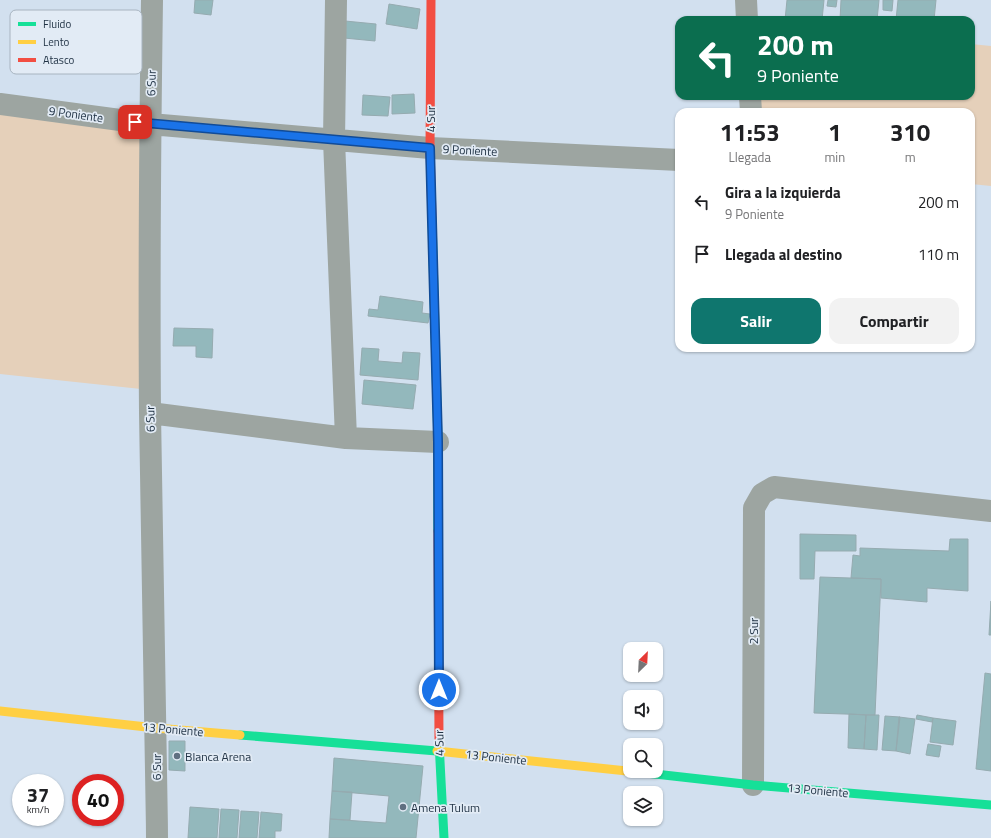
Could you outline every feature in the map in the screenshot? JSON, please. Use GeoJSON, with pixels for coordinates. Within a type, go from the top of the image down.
{"type":"FeatureCollection","features":[{"type":"Feature","properties":{"kind":"street","name":"6 Sur"},"geometry":{"type":"LineString","coordinates":[[152,0],[150,124],[150,412],[157,838]]}},
{"type":"Feature","properties":{"kind":"street"},"geometry":{"type":"LineString","coordinates":[[336,0],[334,140],[346,438]]}},
{"type":"Feature","properties":{"kind":"street","name":"4 Sur"},"geometry":{"type":"LineString","coordinates":[[431,0],[430,148],[438,442],[439,751],[444,838]]}},
{"type":"Feature","properties":{"kind":"street"},"geometry":{"type":"LineString","coordinates":[[746,0],[747,16]]}},
{"type":"Feature","properties":{"kind":"street","name":"9 Poniente"},"geometry":{"type":"LineString","coordinates":[[0,104],[150,124],[430,148],[675,160]]}},
{"type":"Feature","properties":{"kind":"street"},"geometry":{"type":"LineString","coordinates":[[150,412],[346,438],[438,442]]}},
{"type":"Feature","properties":{"kind":"street","name":"2 Sur"},"geometry":{"type":"LineString","coordinates":[[753,785],[754,508],[762,494],[774,487],[991,511]]}},
{"type":"Feature","properties":{"kind":"street","name":"13 Poniente"},"geometry":{"type":"LineString","coordinates":[[0,711],[156,728],[439,751],[753,785],[991,805]]}},
{"type":"Feature","properties":{"kind":"shaded area"},"geometry":{"type":"Polygon","coordinates":[[[975,44],[991,46],[991,186],[975,184],[975,108],[757,108],[756,100],[975,100],[975,44]]]}},
{"type":"Feature","properties":{"kind":"shaded area"},"geometry":{"type":"Polygon","coordinates":[[[0,110],[144,129],[141,389],[0,374],[0,110]]]}},
{"type":"Feature","properties":{"kind":"building"},"geometry":{"type":"Polygon","coordinates":[[[195,0],[213,0],[211,15],[194,13],[195,0]]]}},
{"type":"Feature","properties":{"kind":"building"},"geometry":{"type":"Polygon","coordinates":[[[787,0],[824,0],[822,16],[785,16],[787,0]]]}},
{"type":"Feature","properties":{"kind":"building"},"geometry":{"type":"Polygon","coordinates":[[[828,0],[837,0],[836,7],[827,6],[828,0]]]}},
{"type":"Feature","properties":{"kind":"building"},"geometry":{"type":"Polygon","coordinates":[[[841,0],[879,0],[877,16],[840,16],[841,0]]]}},
{"type":"Feature","properties":{"kind":"building"},"geometry":{"type":"Polygon","coordinates":[[[883,0],[893,0],[892,11],[883,10],[883,0]]]}},
{"type":"Feature","properties":{"kind":"building"},"geometry":{"type":"Polygon","coordinates":[[[898,0],[936,0],[934,16],[896,16],[898,0]]]}},
{"type":"Feature","properties":{"kind":"building"},"geometry":{"type":"Polygon","coordinates":[[[389,4],[420,9],[417,29],[386,24],[389,4]]]}},
{"type":"Feature","properties":{"kind":"building"},"geometry":{"type":"Polygon","coordinates":[[[345,21],[376,24],[375,41],[344,38],[345,21]]]}},
{"type":"Feature","properties":{"kind":"building"},"geometry":{"type":"Polygon","coordinates":[[[414,94],[415,113],[392,114],[392,95],[414,94]]]}},
{"type":"Feature","properties":{"kind":"building"},"geometry":{"type":"Polygon","coordinates":[[[363,95],[390,97],[388,116],[362,115],[363,95]]]}},
{"type":"Feature","properties":{"kind":"building"},"geometry":{"type":"Polygon","coordinates":[[[380,296],[423,302],[422,313],[430,314],[428,323],[368,316],[369,309],[378,310],[380,296]]]}},
{"type":"Feature","properties":{"kind":"building"},"geometry":{"type":"Polygon","coordinates":[[[174,328],[213,329],[212,358],[196,357],[196,346],[173,346],[174,328]]]}},
{"type":"Feature","properties":{"kind":"building"},"geometry":{"type":"Polygon","coordinates":[[[362,348],[379,349],[378,361],[402,363],[403,352],[420,353],[418,380],[360,375],[362,348]]]}},
{"type":"Feature","properties":{"kind":"building"},"geometry":{"type":"Polygon","coordinates":[[[364,380],[416,385],[413,409],[362,404],[364,380]]]}},
{"type":"Feature","properties":{"kind":"building"},"geometry":{"type":"Polygon","coordinates":[[[800,534],[856,535],[856,551],[815,551],[814,579],[800,579],[800,534]]]}},
{"type":"Feature","properties":{"kind":"building"},"geometry":{"type":"Polygon","coordinates":[[[950,539],[968,539],[968,591],[927,588],[927,602],[881,598],[881,579],[851,578],[853,555],[860,556],[860,548],[949,551],[950,539]]]}},
{"type":"Feature","properties":{"kind":"building"},"geometry":{"type":"Polygon","coordinates":[[[820,577],[881,579],[875,715],[814,713],[820,577]]]}},
{"type":"Feature","properties":{"kind":"building"},"geometry":{"type":"Polygon","coordinates":[[[991,601],[991,635],[989,635],[991,601]]]}},
{"type":"Feature","properties":{"kind":"building"},"geometry":{"type":"Polygon","coordinates":[[[985,673],[991,674],[991,771],[976,769],[985,673]]]}},
{"type":"Feature","properties":{"kind":"building"},"geometry":{"type":"Polygon","coordinates":[[[849,714],[866,715],[864,749],[848,748],[849,714]]]}},
{"type":"Feature","properties":{"kind":"building"},"geometry":{"type":"Polygon","coordinates":[[[866,715],[879,715],[877,750],[864,749],[866,715]]]}},
{"type":"Feature","properties":{"kind":"building"},"geometry":{"type":"Polygon","coordinates":[[[917,715],[933,718],[932,722],[916,719],[917,715]]]}},
{"type":"Feature","properties":{"kind":"building"},"geometry":{"type":"Polygon","coordinates":[[[885,716],[900,717],[896,751],[882,750],[885,716]]]}},
{"type":"Feature","properties":{"kind":"building"},"geometry":{"type":"Polygon","coordinates":[[[899,717],[915,719],[910,754],[896,751],[899,717]]]}},
{"type":"Feature","properties":{"kind":"building"},"geometry":{"type":"Polygon","coordinates":[[[933,718],[956,721],[953,745],[930,742],[933,718]]]}},
{"type":"Feature","properties":{"kind":"building","name":"Blanca Arena"},"geometry":{"type":"Polygon","coordinates":[[[169,741],[185,741],[185,771],[169,770],[169,741]]]}},
{"type":"Feature","properties":{"kind":"building"},"geometry":{"type":"Polygon","coordinates":[[[928,744],[941,746],[939,757],[926,755],[928,744]]]}},
{"type":"Feature","properties":{"kind":"building","name":"Amena Tulum"},"geometry":{"type":"Polygon","coordinates":[[[334,758],[423,766],[416,838],[329,838],[330,819],[386,823],[389,796],[332,791],[334,758]]]}},
{"type":"Feature","properties":{"kind":"building"},"geometry":{"type":"Polygon","coordinates":[[[332,791],[352,792],[350,820],[330,819],[332,791]]]}},
{"type":"Feature","properties":{"kind":"building"},"geometry":{"type":"Polygon","coordinates":[[[190,807],[219,809],[217,838],[188,838],[190,807]]]}},
{"type":"Feature","properties":{"kind":"building"},"geometry":{"type":"Polygon","coordinates":[[[221,809],[239,810],[237,838],[219,838],[221,809]]]}},
{"type":"Feature","properties":{"kind":"building"},"geometry":{"type":"Polygon","coordinates":[[[241,811],[259,812],[257,838],[239,838],[241,811]]]}},
{"type":"Feature","properties":{"kind":"building"},"geometry":{"type":"Polygon","coordinates":[[[261,812],[282,814],[281,831],[275,831],[275,838],[259,838],[261,812]]]}},
{"type":"Feature","properties":{"kind":"traffic: fast"},"geometry":{"type":"LineString","coordinates":[[432,218],[438,442],[438,531]]}},
{"type":"Feature","properties":{"kind":"traffic: fast"},"geometry":{"type":"LineString","coordinates":[[240,735],[437,751]]}},
{"type":"Feature","properties":{"kind":"traffic: fast"},"geometry":{"type":"LineString","coordinates":[[439,742],[444,838]]}},
{"type":"Feature","properties":{"kind":"traffic: fast"},"geometry":{"type":"LineString","coordinates":[[663,775],[753,785],[991,805]]}},
{"type":"Feature","properties":{"kind":"traffic: slow"},"geometry":{"type":"LineString","coordinates":[[0,711],[156,728],[240,735]]}},
{"type":"Feature","properties":{"kind":"traffic: slow"},"geometry":{"type":"LineString","coordinates":[[437,751],[623,771]]}},
{"type":"Feature","properties":{"kind":"traffic: jam"},"geometry":{"type":"LineString","coordinates":[[431,0],[430,148],[432,218]]}},
{"type":"Feature","properties":{"kind":"traffic: jam"},"geometry":{"type":"LineString","coordinates":[[438,531],[439,742]]}},
{"type":"Feature","properties":{"kind":"place","name":"Blanca Arena"},"geometry":{"type":"Point","coordinates":[177,756]}},
{"type":"Feature","properties":{"kind":"place","name":"Amena Tulum"},"geometry":{"type":"Point","coordinates":[403,807]}},
{"type":"Feature","properties":{"kind":"route"},"geometry":{"type":"LineString","coordinates":[[135,122],[430,148],[438,442],[439,690]]}}]}
